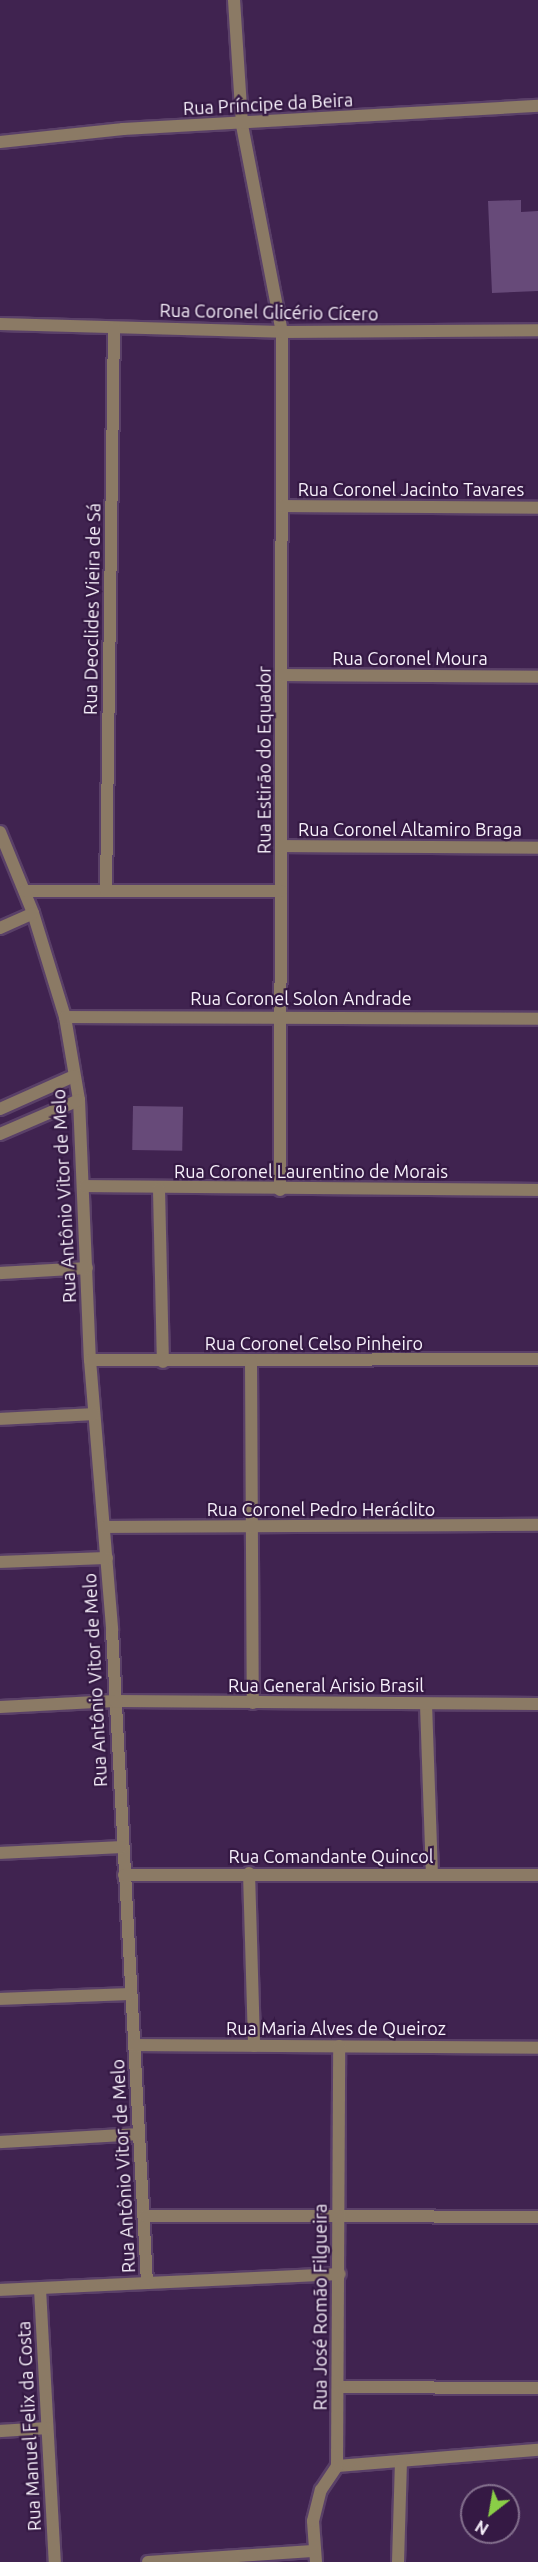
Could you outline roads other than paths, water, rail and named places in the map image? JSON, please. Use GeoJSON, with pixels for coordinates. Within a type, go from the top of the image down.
{"type":"FeatureCollection","features":[{"type":"Feature","properties":{"kind":"street","name":"Rua Estirão do Equador"},"geometry":{"type":"LineString","coordinates":[[234,0],[242,125],[282,332],[280,1190]]}},
{"type":"Feature","properties":{"kind":"street","name":"Rua Príncipe da Beira"},"geometry":{"type":"LineString","coordinates":[[0,142],[123,129],[242,125],[538,106]]}},
{"type":"Feature","properties":{"kind":"street","name":"Rua Coronel Glicério Cícero"},"geometry":{"type":"LineString","coordinates":[[0,324],[282,332],[538,330]]}},
{"type":"Feature","properties":{"kind":"street","name":"Rua Deoclides Vieira de Sá"},"geometry":{"type":"LineString","coordinates":[[106,891],[114,328]]}},
{"type":"Feature","properties":{"kind":"street","name":"Rua Coronel Jacinto Tavares"},"geometry":{"type":"LineString","coordinates":[[283,506],[538,508]]}},
{"type":"Feature","properties":{"kind":"street","name":"Rua Coronel Moura"},"geometry":{"type":"LineString","coordinates":[[282,675],[538,677]]}},
{"type":"Feature","properties":{"kind":"street","name":"Rua Antônio Vitor de Melo"},"geometry":{"type":"LineString","coordinates":[[0,832],[33,913],[65,1017],[79,1100],[85,1186],[90,1360],[107,1558],[147,2283]]}},
{"type":"Feature","properties":{"kind":"street","name":"Rua Coronel Altamiro Braga"},"geometry":{"type":"LineString","coordinates":[[281,846],[538,848]]}},
{"type":"Feature","properties":{"kind":"street"},"geometry":{"type":"LineString","coordinates":[[25,891],[281,891]]}},
{"type":"Feature","properties":{"kind":"street"},"geometry":{"type":"LineString","coordinates":[[0,928],[33,913]]}},
{"type":"Feature","properties":{"kind":"street","name":"Rua Coronel Solon Andrade"},"geometry":{"type":"LineString","coordinates":[[65,1017],[280,1015],[538,1019]]}},
{"type":"Feature","properties":{"kind":"street"},"geometry":{"type":"LineString","coordinates":[[0,1109],[75,1076]]}},
{"type":"Feature","properties":{"kind":"street"},"geometry":{"type":"LineString","coordinates":[[0,1134],[79,1100]]}},
{"type":"Feature","properties":{"kind":"street","name":"Rua Coronel Laurentino de Morais"},"geometry":{"type":"LineString","coordinates":[[85,1186],[159,1189],[538,1190]]}},
{"type":"Feature","properties":{"kind":"street"},"geometry":{"type":"LineString","coordinates":[[159,1189],[163,1362]]}},
{"type":"Feature","properties":{"kind":"street"},"geometry":{"type":"LineString","coordinates":[[0,1273],[87,1268]]}},
{"type":"Feature","properties":{"kind":"street","name":"Rua Coronel Celso Pinheiro"},"geometry":{"type":"LineString","coordinates":[[90,1360],[163,1362],[538,1359]]}},
{"type":"Feature","properties":{"kind":"street"},"geometry":{"type":"LineString","coordinates":[[251,1361],[254,1703]]}},
{"type":"Feature","properties":{"kind":"street"},"geometry":{"type":"LineString","coordinates":[[0,1419],[94,1414]]}},
{"type":"Feature","properties":{"kind":"street","name":"Rua Coronel Pedro Heráclito"},"geometry":{"type":"LineString","coordinates":[[104,1527],[252,1529],[538,1525]]}},
{"type":"Feature","properties":{"kind":"street"},"geometry":{"type":"LineString","coordinates":[[0,1562],[107,1558]]}},
{"type":"Feature","properties":{"kind":"street","name":"Rua General Arisio Brasil"},"geometry":{"type":"LineString","coordinates":[[0,1707],[115,1701],[538,1704]]}},
{"type":"Feature","properties":{"kind":"street"},"geometry":{"type":"LineString","coordinates":[[426,1704],[432,1874]]}},
{"type":"Feature","properties":{"kind":"street"},"geometry":{"type":"LineString","coordinates":[[0,1853],[122,1847]]}},
{"type":"Feature","properties":{"kind":"street"},"geometry":{"type":"LineString","coordinates":[[249,1874],[254,2046]]}},
{"type":"Feature","properties":{"kind":"street","name":"Rua Comandante Quincol"},"geometry":{"type":"LineString","coordinates":[[124,1875],[538,1875]]}},
{"type":"Feature","properties":{"kind":"street"},"geometry":{"type":"LineString","coordinates":[[0,1999],[131,1994]]}},
{"type":"Feature","properties":{"kind":"street","name":"Rua Maria Alves de Queiroz"},"geometry":{"type":"LineString","coordinates":[[134,2045],[538,2048]]}},
{"type":"Feature","properties":{"kind":"street","name":"Rua José Romão Filgueira"},"geometry":{"type":"LineString","coordinates":[[337,2466],[340,2274],[337,2217],[339,2046]]}},
{"type":"Feature","properties":{"kind":"street"},"geometry":{"type":"LineString","coordinates":[[0,2142],[138,2134]]}},
{"type":"Feature","properties":{"kind":"street"},"geometry":{"type":"LineString","coordinates":[[145,2216],[538,2217]]}},
{"type":"Feature","properties":{"kind":"street"},"geometry":{"type":"LineString","coordinates":[[0,2290],[340,2274]]}},
{"type":"Feature","properties":{"kind":"street","name":"Rua Manuel Felix da Costa"},"geometry":{"type":"LineString","coordinates":[[39,2289],[55,2562]]}},
{"type":"Feature","properties":{"kind":"street"},"geometry":{"type":"LineString","coordinates":[[338,2387],[538,2388]]}},
{"type":"Feature","properties":{"kind":"street"},"geometry":{"type":"LineString","coordinates":[[0,2431],[46,2428]]}},
{"type":"Feature","properties":{"kind":"street"},"geometry":{"type":"LineString","coordinates":[[148,2562],[315,2556],[313,2521],[321,2490],[337,2466],[401,2463],[538,2450]]}},
{"type":"Feature","properties":{"kind":"street"},"geometry":{"type":"LineString","coordinates":[[398,2562],[401,2463]]}}]}
